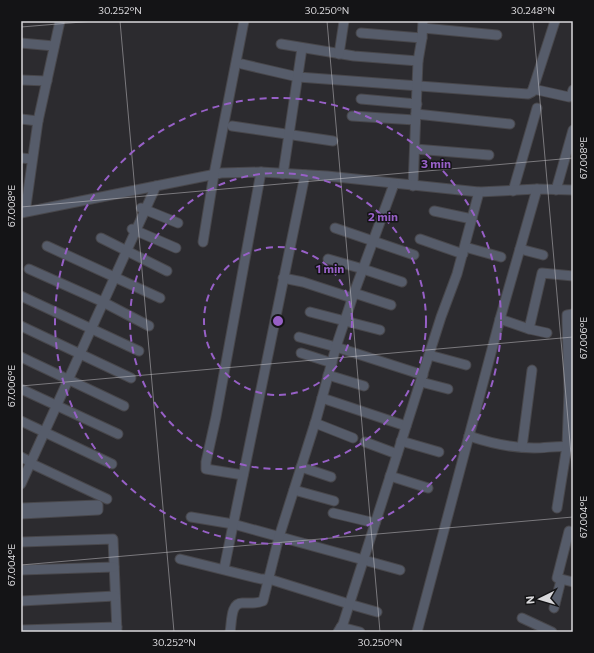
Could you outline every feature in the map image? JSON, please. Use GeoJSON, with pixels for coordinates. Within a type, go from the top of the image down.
{"type":"FeatureCollection","features":[{"type":"Feature","properties":{"kind":"street"},"geometry":{"type":"LineString","coordinates":[[60,21],[38,121],[24,212],[221,173],[261,172],[305,175],[479,192],[537,189],[573,190]]}},
{"type":"Feature","properties":{"kind":"street"},"geometry":{"type":"LineString","coordinates":[[203,242],[214,174],[244,21]]}},
{"type":"Feature","properties":{"kind":"street"},"geometry":{"type":"LineString","coordinates":[[339,54],[344,21]]}},
{"type":"Feature","properties":{"kind":"street"},"geometry":{"type":"LineString","coordinates":[[242,64],[298,77],[528,94],[532,92],[555,21]]}},
{"type":"Feature","properties":{"kind":"street"},"geometry":{"type":"LineString","coordinates":[[414,186],[418,61],[423,25],[496,34]]}},
{"type":"Feature","properties":{"kind":"street"},"geometry":{"type":"LineString","coordinates":[[361,34],[422,38]]}},
{"type":"Feature","properties":{"kind":"street"},"geometry":{"type":"LineString","coordinates":[[21,43],[54,46]]}},
{"type":"Feature","properties":{"kind":"street"},"geometry":{"type":"LineString","coordinates":[[281,44],[354,56],[418,61]]}},
{"type":"Feature","properties":{"kind":"street"},"geometry":{"type":"LineString","coordinates":[[283,174],[302,48]]}},
{"type":"Feature","properties":{"kind":"street"},"geometry":{"type":"LineString","coordinates":[[21,80],[47,82]]}},
{"type":"Feature","properties":{"kind":"street"},"geometry":{"type":"LineString","coordinates":[[533,89],[569,97],[571,96],[573,90]]}},
{"type":"Feature","properties":{"kind":"street"},"geometry":{"type":"LineString","coordinates":[[361,100],[417,104]]}},
{"type":"Feature","properties":{"kind":"street"},"geometry":{"type":"LineString","coordinates":[[513,191],[537,108]]}},
{"type":"Feature","properties":{"kind":"street"},"geometry":{"type":"LineString","coordinates":[[352,116],[416,117],[510,124]]}},
{"type":"Feature","properties":{"kind":"street"},"geometry":{"type":"LineString","coordinates":[[21,119],[38,121]]}},
{"type":"Feature","properties":{"kind":"street"},"geometry":{"type":"LineString","coordinates":[[232,126],[333,141]]}},
{"type":"Feature","properties":{"kind":"street"},"geometry":{"type":"LineString","coordinates":[[556,190],[573,130]]}},
{"type":"Feature","properties":{"kind":"street"},"geometry":{"type":"LineString","coordinates":[[415,149],[489,155]]}},
{"type":"Feature","properties":{"kind":"street"},"geometry":{"type":"LineString","coordinates":[[21,158],[32,159]]}},
{"type":"Feature","properties":{"kind":"street"},"geometry":{"type":"LineString","coordinates":[[243,475],[206,469],[206,462],[216,417],[261,172]]}},
{"type":"Feature","properties":{"kind":"street"},"geometry":{"type":"LineString","coordinates":[[224,569],[305,175]]}},
{"type":"Feature","properties":{"kind":"street"},"geometry":{"type":"LineString","coordinates":[[230,632],[234,608],[237,604],[241,602],[258,603],[263,601],[279,537],[315,423],[336,347],[394,184]]}},
{"type":"Feature","properties":{"kind":"street"},"geometry":{"type":"LineString","coordinates":[[21,474],[26,460],[42,432],[153,186]]}},
{"type":"Feature","properties":{"kind":"street"},"geometry":{"type":"LineString","coordinates":[[417,632],[500,319],[537,189]]}},
{"type":"Feature","properties":{"kind":"street"},"geometry":{"type":"LineString","coordinates":[[360,632],[340,629],[464,250],[479,192]]}},
{"type":"Feature","properties":{"kind":"street"},"geometry":{"type":"LineString","coordinates":[[143,209],[178,224]]}},
{"type":"Feature","properties":{"kind":"street"},"geometry":{"type":"LineString","coordinates":[[434,211],[472,219]]}},
{"type":"Feature","properties":{"kind":"street"},"geometry":{"type":"LineString","coordinates":[[335,228],[414,254]]}},
{"type":"Feature","properties":{"kind":"street"},"geometry":{"type":"LineString","coordinates":[[134,229],[176,248]]}},
{"type":"Feature","properties":{"kind":"street"},"geometry":{"type":"LineString","coordinates":[[101,238],[167,271]]}},
{"type":"Feature","properties":{"kind":"street"},"geometry":{"type":"LineString","coordinates":[[420,239],[501,257]]}},
{"type":"Feature","properties":{"kind":"street"},"geometry":{"type":"LineString","coordinates":[[47,246],[160,298]]}},
{"type":"Feature","properties":{"kind":"street"},"geometry":{"type":"LineString","coordinates":[[520,249],[543,255]]}},
{"type":"Feature","properties":{"kind":"street"},"geometry":{"type":"LineString","coordinates":[[328,259],[402,282]]}},
{"type":"Feature","properties":{"kind":"street"},"geometry":{"type":"LineString","coordinates":[[29,269],[149,326]]}},
{"type":"Feature","properties":{"kind":"street"},"geometry":{"type":"LineString","coordinates":[[529,329],[542,273],[573,276]]}},
{"type":"Feature","properties":{"kind":"street"},"geometry":{"type":"LineString","coordinates":[[283,278],[391,305]]}},
{"type":"Feature","properties":{"kind":"street"},"geometry":{"type":"LineString","coordinates":[[21,296],[139,351]]}},
{"type":"Feature","properties":{"kind":"street"},"geometry":{"type":"LineString","coordinates":[[310,312],[380,330]]}},
{"type":"Feature","properties":{"kind":"street"},"geometry":{"type":"LineString","coordinates":[[557,508],[570,447],[571,392],[567,314],[573,314]]}},
{"type":"Feature","properties":{"kind":"street"},"geometry":{"type":"LineString","coordinates":[[500,319],[529,329],[547,332]]}},
{"type":"Feature","properties":{"kind":"street"},"geometry":{"type":"LineString","coordinates":[[21,326],[131,378]]}},
{"type":"Feature","properties":{"kind":"street"},"geometry":{"type":"LineString","coordinates":[[299,337],[336,347],[448,389]]}},
{"type":"Feature","properties":{"kind":"street"},"geometry":{"type":"LineString","coordinates":[[300,353],[332,363]]}},
{"type":"Feature","properties":{"kind":"street"},"geometry":{"type":"LineString","coordinates":[[429,355],[466,365]]}},
{"type":"Feature","properties":{"kind":"street"},"geometry":{"type":"LineString","coordinates":[[21,357],[124,406]]}},
{"type":"Feature","properties":{"kind":"street"},"geometry":{"type":"LineString","coordinates":[[522,446],[532,370]]}},
{"type":"Feature","properties":{"kind":"street"},"geometry":{"type":"LineString","coordinates":[[328,375],[364,386]]}},
{"type":"Feature","properties":{"kind":"street"},"geometry":{"type":"LineString","coordinates":[[21,389],[118,434]]}},
{"type":"Feature","properties":{"kind":"street"},"geometry":{"type":"LineString","coordinates":[[322,398],[406,426]]}},
{"type":"Feature","properties":{"kind":"street"},"geometry":{"type":"LineString","coordinates":[[21,421],[112,464]]}},
{"type":"Feature","properties":{"kind":"street"},"geometry":{"type":"LineString","coordinates":[[315,423],[353,438]]}},
{"type":"Feature","properties":{"kind":"street"},"geometry":{"type":"LineString","coordinates":[[469,436],[487,442],[533,448],[570,447]]}},
{"type":"Feature","properties":{"kind":"street"},"geometry":{"type":"LineString","coordinates":[[401,441],[439,452]]}},
{"type":"Feature","properties":{"kind":"street"},"geometry":{"type":"LineString","coordinates":[[365,442],[398,454]]}},
{"type":"Feature","properties":{"kind":"street"},"geometry":{"type":"LineString","coordinates":[[21,484],[26,460]]}},
{"type":"Feature","properties":{"kind":"street"},"geometry":{"type":"LineString","coordinates":[[26,460],[107,499]]}},
{"type":"Feature","properties":{"kind":"street"},"geometry":{"type":"LineString","coordinates":[[301,467],[331,477]]}},
{"type":"Feature","properties":{"kind":"street"},"geometry":{"type":"LineString","coordinates":[[390,476],[428,488]]}},
{"type":"Feature","properties":{"kind":"street"},"geometry":{"type":"LineString","coordinates":[[294,490],[334,501]]}},
{"type":"Feature","properties":{"kind":"street"},"geometry":{"type":"LineString","coordinates":[[21,508],[98,505],[98,510],[21,514]]}},
{"type":"Feature","properties":{"kind":"street"},"geometry":{"type":"LineString","coordinates":[[333,513],[375,523]]}},
{"type":"Feature","properties":{"kind":"street"},"geometry":{"type":"LineString","coordinates":[[191,517],[233,524],[400,570]]}},
{"type":"Feature","properties":{"kind":"street"},"geometry":{"type":"LineString","coordinates":[[569,531],[557,578],[573,582]]}},
{"type":"Feature","properties":{"kind":"street"},"geometry":{"type":"LineString","coordinates":[[21,542],[113,539],[117,629],[21,630]]}},
{"type":"Feature","properties":{"kind":"street"},"geometry":{"type":"LineString","coordinates":[[180,559],[269,579],[376,612]]}},
{"type":"Feature","properties":{"kind":"street"},"geometry":{"type":"LineString","coordinates":[[21,570],[114,567]]}},
{"type":"Feature","properties":{"kind":"street"},"geometry":{"type":"LineString","coordinates":[[554,608],[561,580]]}},
{"type":"Feature","properties":{"kind":"street"},"geometry":{"type":"LineString","coordinates":[[21,600],[115,596]]}},
{"type":"Feature","properties":{"kind":"street"},"geometry":{"type":"LineString","coordinates":[[522,618],[552,632]]}}]}
